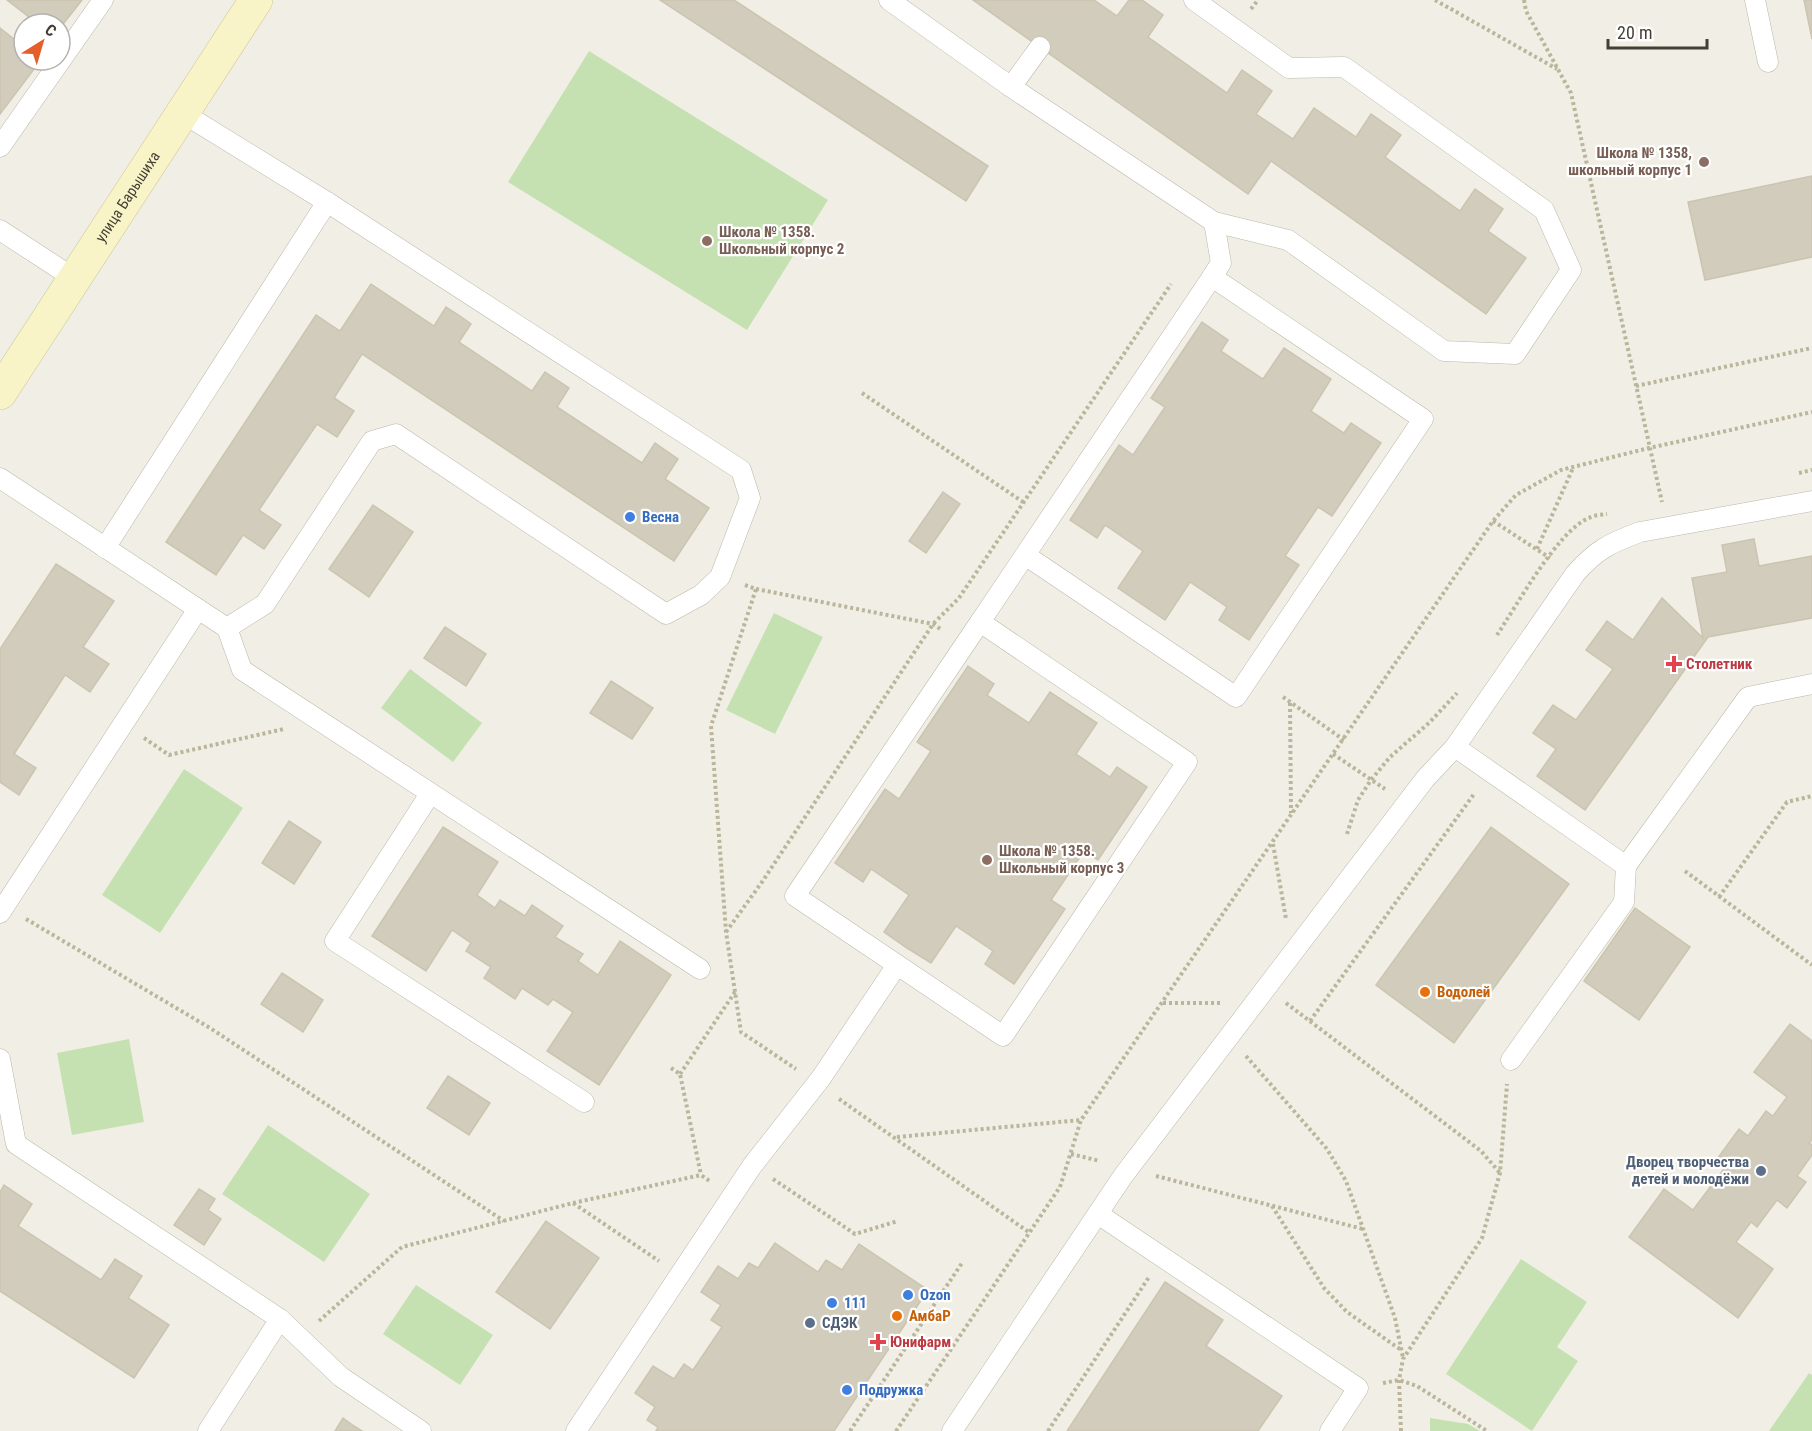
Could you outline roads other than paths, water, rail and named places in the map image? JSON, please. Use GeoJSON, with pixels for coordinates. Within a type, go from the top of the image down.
{"type":"FeatureCollection","features":[{"type":"Feature","properties":{"kind":"main road","name":"улица Барышиха"},"geometry":{"type":"LineString","coordinates":[[0,393],[256,0]]}},
{"type":"Feature","properties":{"kind":"lane"},"geometry":{"type":"LineString","coordinates":[[0,147],[103,0]]}},
{"type":"Feature","properties":{"kind":"lane"},"geometry":{"type":"LineString","coordinates":[[889,0],[1011,87],[1214,222],[1288,240],[1444,351],[1515,354],[1571,270],[1544,210],[1344,67],[1289,68],[1194,0]]}},
{"type":"Feature","properties":{"kind":"lane"},"geometry":{"type":"LineString","coordinates":[[1755,0],[1768,62]]}},
{"type":"Feature","properties":{"kind":"lane"},"geometry":{"type":"LineString","coordinates":[[1011,87],[1040,47]]}},
{"type":"Feature","properties":{"kind":"lane"},"geometry":{"type":"LineString","coordinates":[[181,112],[327,202],[741,470],[750,498],[720,577],[700,595],[666,614],[396,434],[372,441],[265,604],[227,628]]}},
{"type":"Feature","properties":{"kind":"lane"},"geometry":{"type":"LineString","coordinates":[[105,548],[327,202]]}},
{"type":"Feature","properties":{"kind":"lane"},"geometry":{"type":"LineString","coordinates":[[980,622],[1187,762],[1003,1036],[795,896],[1221,263],[1214,222]]}},
{"type":"Feature","properties":{"kind":"lane"},"geometry":{"type":"LineString","coordinates":[[0,230],[75,279]]}},
{"type":"Feature","properties":{"kind":"lane"},"geometry":{"type":"LineString","coordinates":[[1025,555],[1236,697],[1423,419],[1212,277]]}},
{"type":"Feature","properties":{"kind":"lane"},"geometry":{"type":"LineString","coordinates":[[0,478],[227,628],[242,670],[700,969]]}},
{"type":"Feature","properties":{"kind":"lane"},"geometry":{"type":"LineString","coordinates":[[952,1431],[1129,1169],[1425,779],[1455,747],[1575,574],[1589,558],[1612,542],[1640,532],[1812,501]]}},
{"type":"Feature","properties":{"kind":"lane"},"geometry":{"type":"LineString","coordinates":[[2,910],[198,609]]}},
{"type":"Feature","properties":{"kind":"lane"},"geometry":{"type":"LineString","coordinates":[[1511,1060],[1624,902],[1626,866],[1748,697],[1812,684]]}},
{"type":"Feature","properties":{"kind":"lane"},"geometry":{"type":"LineString","coordinates":[[1455,747],[1626,866]]}},
{"type":"Feature","properties":{"kind":"lane"},"geometry":{"type":"LineString","coordinates":[[430,794],[335,941],[584,1102]]}},
{"type":"Feature","properties":{"kind":"lane"},"geometry":{"type":"LineString","coordinates":[[576,1431],[752,1166],[817,1083],[897,965]]}},
{"type":"Feature","properties":{"kind":"lane"},"geometry":{"type":"LineString","coordinates":[[0,1059],[16,1143],[280,1319],[341,1377],[421,1431]]}},
{"type":"Feature","properties":{"kind":"lane"},"geometry":{"type":"LineString","coordinates":[[1098,1214],[1358,1388],[1330,1431]]}},
{"type":"Feature","properties":{"kind":"lane"},"geometry":{"type":"LineString","coordinates":[[208,1431],[280,1319]]}},
{"type":"Feature","properties":{"kind":"place","name":"Школа № 1358, школьный корпус 1"},"geometry":{"type":"Point","coordinates":[1704,162]}},
{"type":"Feature","properties":{"kind":"place","name":"Школа № 1358. Школьный корпус 2"},"geometry":{"type":"Point","coordinates":[707,241]}},
{"type":"Feature","properties":{"kind":"place","name":"Весна"},"geometry":{"type":"Point","coordinates":[630,517]}},
{"type":"Feature","properties":{"kind":"place","name":"Столетник"},"geometry":{"type":"Point","coordinates":[1674,664]}},
{"type":"Feature","properties":{"kind":"place","name":"Школа № 1358. Школьный корпус 3"},"geometry":{"type":"Point","coordinates":[987,860]}},
{"type":"Feature","properties":{"kind":"place","name":"Водолей"},"geometry":{"type":"Point","coordinates":[1425,992]}},
{"type":"Feature","properties":{"kind":"place","name":"Дворец творчества детей и молодёжи"},"geometry":{"type":"Point","coordinates":[1761,1171]}},
{"type":"Feature","properties":{"kind":"place","name":"Ozon"},"geometry":{"type":"Point","coordinates":[908,1295]}},
{"type":"Feature","properties":{"kind":"place","name":"111"},"geometry":{"type":"Point","coordinates":[832,1303]}},
{"type":"Feature","properties":{"kind":"place","name":"АмбаР"},"geometry":{"type":"Point","coordinates":[897,1316]}},
{"type":"Feature","properties":{"kind":"place","name":"СДЭК"},"geometry":{"type":"Point","coordinates":[810,1323]}},
{"type":"Feature","properties":{"kind":"place","name":"Юнифарм"},"geometry":{"type":"Point","coordinates":[878,1342]}},
{"type":"Feature","properties":{"kind":"place","name":"Подружка"},"geometry":{"type":"Point","coordinates":[847,1390]}}]}
